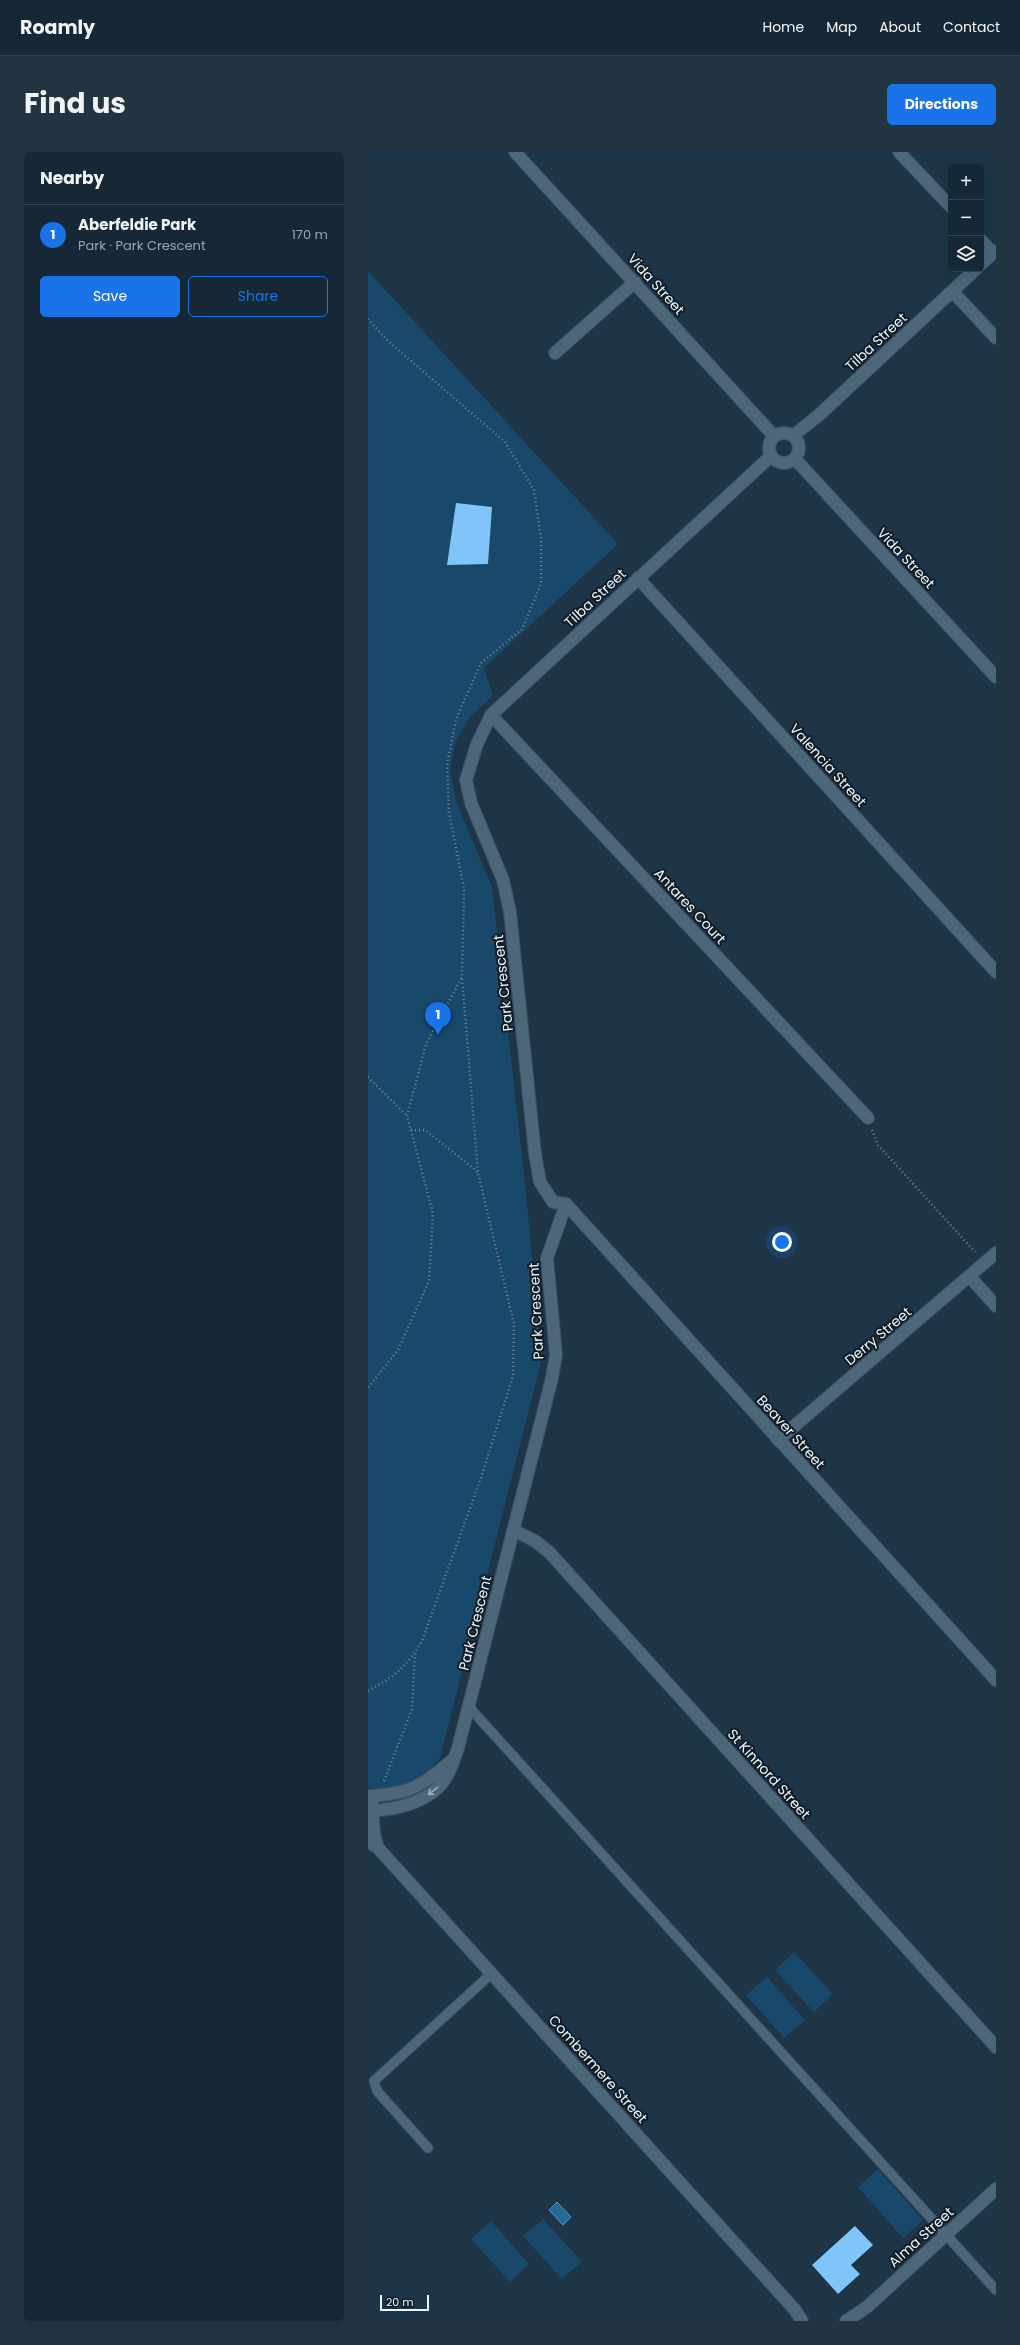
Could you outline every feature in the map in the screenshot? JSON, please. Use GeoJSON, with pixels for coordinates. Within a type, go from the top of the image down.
{"type":"FeatureCollection","features":[{"type":"Feature","properties":{"kind":"street","name":"Vida Street"},"geometry":{"type":"LineString","coordinates":[[514,152],[635,282],[774,436]]}},
{"type":"Feature","properties":{"kind":"street"},"geometry":{"type":"LineString","coordinates":[[899,152],[948,204]]}},
{"type":"Feature","properties":{"kind":"street"},"geometry":{"type":"LineString","coordinates":[[984,243],[995,252],[984,261]]}},
{"type":"Feature","properties":{"kind":"street","name":"Tilba Street"},"geometry":{"type":"LineString","coordinates":[[794,435],[819,415],[973,272]]}},
{"type":"Feature","properties":{"kind":"street"},"geometry":{"type":"LineString","coordinates":[[555,352],[635,282]]}},
{"type":"Feature","properties":{"kind":"street"},"geometry":{"type":"LineString","coordinates":[[952,291],[996,338]]}},
{"type":"Feature","properties":{"kind":"street"},"geometry":{"type":"LineString","coordinates":[[783,432],[794,435],[800,449],[795,459],[785,463],[775,460],[771,456],[769,445],[774,436],[783,432]]}},
{"type":"Feature","properties":{"kind":"street","name":"Tilba Street"},"geometry":{"type":"LineString","coordinates":[[466,780],[477,744],[491,714],[771,456]]}},
{"type":"Feature","properties":{"kind":"street","name":"Vida Street"},"geometry":{"type":"LineString","coordinates":[[795,459],[996,677]]}},
{"type":"Feature","properties":{"kind":"street","name":"Valencia Street"},"geometry":{"type":"LineString","coordinates":[[638,578],[996,972]]}},
{"type":"Feature","properties":{"kind":"street","name":"Antares Court"},"geometry":{"type":"LineString","coordinates":[[491,714],[868,1118]]}},
{"type":"Feature","properties":{"kind":"street","name":"Park Crescent"},"geometry":{"type":"LineString","coordinates":[[370,1811],[404,1805],[428,1795],[448,1775],[469,1707],[552,1378],[556,1355],[547,1258],[566,1204],[553,1202],[540,1182],[535,1154],[510,912],[503,880],[471,803],[466,780]]}},
{"type":"Feature","properties":{"kind":"street","name":"Beaver Street"},"geometry":{"type":"LineString","coordinates":[[566,1204],[996,1680]]}},
{"type":"Feature","properties":{"kind":"street","name":"Derry Street"},"geometry":{"type":"LineString","coordinates":[[778,1440],[970,1277],[996,1253]]}},
{"type":"Feature","properties":{"kind":"street"},"geometry":{"type":"LineString","coordinates":[[970,1277],[996,1306]]}},
{"type":"Feature","properties":{"kind":"street","name":"St Kinnord Street"},"geometry":{"type":"LineString","coordinates":[[513,1530],[535,1541],[549,1552],[996,2047]]}},
{"type":"Feature","properties":{"kind":"street"},"geometry":{"type":"LineString","coordinates":[[378,1848],[370,1811],[374,1796],[418,1787],[454,1759]]}},
{"type":"Feature","properties":{"kind":"street","name":"Combermere Street"},"geometry":{"type":"LineString","coordinates":[[368,1841],[378,1848],[796,2310],[812,2321]]}},
{"type":"Feature","properties":{"kind":"street","name":"Alma Street"},"geometry":{"type":"LineString","coordinates":[[846,2321],[867,2307],[996,2189]]}},
{"type":"Feature","properties":{"kind":"street","name":"Alma Street"},"geometry":{"type":"LineString","coordinates":[[856,2321],[867,2307]]}},
{"type":"Feature","properties":{"kind":"street","name":"Combermere Street"},"geometry":{"type":"LineString","coordinates":[[796,2310],[802,2321]]}},
{"type":"Feature","properties":{"kind":"lane"},"geometry":{"type":"LineString","coordinates":[[469,1707],[996,2290]]}},
{"type":"Feature","properties":{"kind":"lane"},"geometry":{"type":"LineString","coordinates":[[428,2148],[377,2090],[374,2081],[491,1974]]}},
{"type":"Feature","properties":{"kind":"path"},"geometry":{"type":"LineString","coordinates":[[368,319],[394,346],[505,442],[534,490],[542,538],[541,584],[522,629],[481,663],[456,719],[447,765],[449,812],[464,889],[462,977],[478,1173],[514,1324],[513,1376],[479,1482],[422,1641],[409,1663],[393,1676],[368,1692]]}},
{"type":"Feature","properties":{"kind":"path"},"geometry":{"type":"LineString","coordinates":[[407,1116],[426,1044],[462,977]]}},
{"type":"Feature","properties":{"kind":"path"},"geometry":{"type":"LineString","coordinates":[[368,1077],[407,1116],[433,1213],[428,1281],[398,1350],[368,1388]]}},
{"type":"Feature","properties":{"kind":"path"},"geometry":{"type":"LineString","coordinates":[[868,1118],[878,1144],[985,1263]]}},
{"type":"Feature","properties":{"kind":"path"},"geometry":{"type":"LineString","coordinates":[[411,1130],[425,1130],[478,1173]]}},
{"type":"Feature","properties":{"kind":"path"},"geometry":{"type":"LineString","coordinates":[[374,1796],[382,1786],[412,1710],[415,1654]]}},
{"type":"Feature","properties":{"kind":"shaded area"},"geometry":{"type":"Polygon","coordinates":[[[368,271],[618,544],[484,668],[493,696],[470,717],[456,740],[450,769],[456,801],[492,887],[525,1183],[542,1359],[440,1758],[425,1774],[417,1779],[390,1788],[368,1788],[368,271]]]}},
{"type":"Feature","properties":{"kind":"shaded area"},"geometry":{"type":"Polygon","coordinates":[[[794,1952],[833,1994],[814,2012],[775,1970],[794,1952]]]}},
{"type":"Feature","properties":{"kind":"shaded area"},"geometry":{"type":"Polygon","coordinates":[[[767,1977],[805,2020],[784,2038],[746,1995],[767,1977]]]}},
{"type":"Feature","properties":{"kind":"shaded area"},"geometry":{"type":"Polygon","coordinates":[[[878,2169],[923,2220],[903,2238],[858,2187],[878,2169]]]}},
{"type":"Feature","properties":{"kind":"shaded area"},"geometry":{"type":"Polygon","coordinates":[[[557,2202],[571,2217],[563,2225],[549,2210],[557,2202]]]}},
{"type":"Feature","properties":{"kind":"shaded area"},"geometry":{"type":"Polygon","coordinates":[[[543,2219],[582,2262],[562,2279],[523,2236],[543,2219]]]}},
{"type":"Feature","properties":{"kind":"shaded area"},"geometry":{"type":"Polygon","coordinates":[[[491,2221],[529,2264],[510,2282],[471,2239],[491,2221]]]}},
{"type":"Feature","properties":{"kind":"building"},"geometry":{"type":"Polygon","coordinates":[[[456,503],[492,507],[488,564],[447,565],[456,503]]]}},
{"type":"Feature","properties":{"kind":"building"},"geometry":{"type":"Polygon","coordinates":[[[855,2226],[873,2245],[851,2265],[860,2274],[838,2294],[812,2265],[855,2226]]]}},
{"type":"Feature","properties":{"kind":"place","name":"Aberfeldie Park"},"geometry":{"type":"Point","coordinates":[438,1035]}}]}
